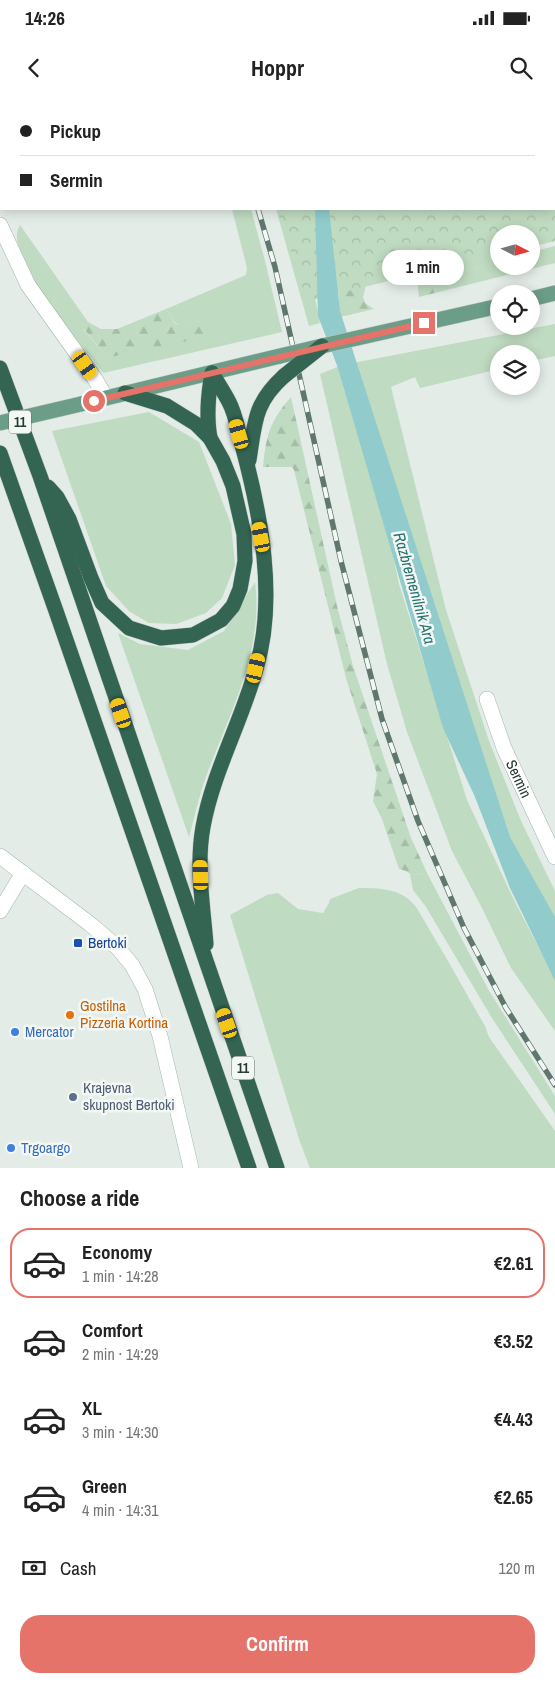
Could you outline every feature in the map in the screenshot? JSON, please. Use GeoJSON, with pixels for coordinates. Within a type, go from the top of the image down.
{"type":"FeatureCollection","features":[{"type":"Feature","properties":{"kind":"highway"},"geometry":{"type":"LineString","coordinates":[[248,466],[258,409],[271,388],[322,346]]}},
{"type":"Feature","properties":{"kind":"highway","name":"11"},"geometry":{"type":"LineString","coordinates":[[0,368],[40,476],[277,1168]]}},
{"type":"Feature","properties":{"kind":"highway"},"geometry":{"type":"LineString","coordinates":[[40,476],[57,497],[69,519],[102,603],[129,628],[160,638],[193,635],[222,620],[233,606],[240,589],[245,561],[244,534],[233,486],[210,438],[207,424],[207,407],[212,372]]}},
{"type":"Feature","properties":{"kind":"highway"},"geometry":{"type":"LineString","coordinates":[[208,968],[201,885],[203,828],[221,763],[254,676],[265,632],[267,591],[261,537],[248,466],[230,403],[212,372]]}},
{"type":"Feature","properties":{"kind":"highway"},"geometry":{"type":"LineString","coordinates":[[124,393],[167,406],[196,424],[210,438]]}},
{"type":"Feature","properties":{"kind":"highway","name":"11"},"geometry":{"type":"LineString","coordinates":[[0,454],[28,529],[249,1168]]}},
{"type":"Feature","properties":{"kind":"highway"},"geometry":{"type":"LineString","coordinates":[[0,475],[28,529]]}},
{"type":"Feature","properties":{"kind":"main road"},"geometry":{"type":"LineString","coordinates":[[540,297],[555,293]]}},
{"type":"Feature","properties":{"kind":"main road"},"geometry":{"type":"LineString","coordinates":[[0,423],[490,308]]}},
{"type":"Feature","properties":{"kind":"street"},"geometry":{"type":"LineString","coordinates":[[0,225],[28,285],[95,379],[106,398]]}},
{"type":"Feature","properties":{"kind":"street","name":"Sermin"},"geometry":{"type":"LineString","coordinates":[[487,698],[504,748],[548,824],[555,857]]}},
{"type":"Feature","properties":{"kind":"street"},"geometry":{"type":"LineString","coordinates":[[0,856],[104,935],[132,965],[145,989],[160,1036],[191,1168]]}},
{"type":"Feature","properties":{"kind":"street"},"geometry":{"type":"LineString","coordinates":[[0,911],[23,874]]}},
{"type":"Feature","properties":{"kind":"green space"},"geometry":{"type":"Polygon","coordinates":[[[232,210],[251,210],[282,332],[103,373],[42,298],[31,276],[19,245],[17,234],[20,225],[88,322],[83,329],[106,356],[199,327],[180,325],[174,322],[166,309],[246,275],[247,268],[232,210]]]}},
{"type":"Feature","properties":{"kind":"green space"},"geometry":{"type":"Polygon","coordinates":[[[276,210],[300,210],[302,235],[320,323],[309,326],[276,210]]]}},
{"type":"Feature","properties":{"kind":"green space"},"geometry":{"type":"Polygon","coordinates":[[[277,210],[555,210],[555,241],[540,245],[540,225],[490,225],[490,256],[307,301],[277,210]]]}},
{"type":"Feature","properties":{"kind":"green space"},"geometry":{"type":"Polygon","coordinates":[[[333,210],[381,225],[363,297],[365,303],[374,309],[340,317],[333,210]]]}},
{"type":"Feature","properties":{"kind":"green space"},"geometry":{"type":"Polygon","coordinates":[[[490,242],[490,264],[435,280],[433,286],[435,293],[419,297],[416,269],[490,242]]]}},
{"type":"Feature","properties":{"kind":"green space"},"geometry":{"type":"Polygon","coordinates":[[[555,246],[555,263],[540,267],[540,250],[555,246]]]}},
{"type":"Feature","properties":{"kind":"green space"},"geometry":{"type":"Polygon","coordinates":[[[490,264],[490,275],[507,275],[435,293],[433,286],[435,280],[490,264]]]}},
{"type":"Feature","properties":{"kind":"green space"},"geometry":{"type":"Polygon","coordinates":[[[166,309],[174,323],[199,326],[204,333],[202,338],[110,357],[106,356],[83,328],[88,322],[101,329],[117,329],[166,309]]]}},
{"type":"Feature","properties":{"kind":"green space"},"geometry":{"type":"Polygon","coordinates":[[[555,324],[555,356],[540,359],[540,345],[490,345],[490,371],[420,388],[415,377],[391,387],[446,610],[489,741],[521,821],[555,891],[555,936],[524,879],[412,549],[393,478],[353,363],[498,335],[540,335],[540,327],[555,324]]]}},
{"type":"Feature","properties":{"kind":"green space"},"geometry":{"type":"Polygon","coordinates":[[[340,366],[378,486],[399,584],[467,800],[515,902],[555,979],[555,1031],[511,968],[452,851],[407,732],[387,664],[320,374],[340,366]]]}},
{"type":"Feature","properties":{"kind":"green space"},"geometry":{"type":"Polygon","coordinates":[[[291,397],[337,606],[353,666],[411,838],[428,875],[410,874],[399,869],[382,819],[373,801],[377,774],[346,678],[294,470],[292,467],[263,467],[270,429],[278,414],[291,397]]]}},
{"type":"Feature","properties":{"kind":"green space"},"geometry":{"type":"Polygon","coordinates":[[[149,412],[199,442],[231,524],[235,565],[222,598],[206,613],[176,624],[149,623],[129,611],[106,586],[52,431],[149,412]]]}},
{"type":"Feature","properties":{"kind":"green space"},"geometry":{"type":"Polygon","coordinates":[[[255,582],[255,632],[250,656],[235,704],[204,782],[189,837],[118,633],[140,644],[188,650],[224,631],[255,582]]]}},
{"type":"Feature","properties":{"kind":"green space"},"geometry":{"type":"Polygon","coordinates":[[[410,874],[428,875],[488,989],[555,1096],[555,1114],[492,1018],[426,907],[413,890],[410,874]]]}},
{"type":"Feature","properties":{"kind":"green space"},"geometry":{"type":"Polygon","coordinates":[[[359,888],[384,889],[396,892],[411,901],[417,908],[485,1026],[489,1037],[555,1131],[555,1168],[310,1168],[300,1142],[230,915],[267,895],[278,893],[298,909],[323,913],[330,899],[359,888]]]}},
{"type":"Feature","properties":{"kind":"water","name":"Razbremenilnik Ara"},"geometry":{"type":"Polygon","coordinates":[[[315,210],[329,210],[340,311],[510,837],[555,917],[555,981],[510,888],[475,797],[443,728],[338,368],[318,316],[315,210]]]}},
{"type":"Feature","properties":{"kind":"railway"},"geometry":{"type":"LineString","coordinates":[[258,210],[275,267],[341,561],[382,719],[418,821],[464,928],[506,1008],[555,1085]]}},
{"type":"Feature","properties":{"kind":"place","name":"Bertoki"},"geometry":{"type":"Point","coordinates":[78,943]}},
{"type":"Feature","properties":{"kind":"place","name":"Gostilna Pizzeria Kortina"},"geometry":{"type":"Point","coordinates":[70,1015]}},
{"type":"Feature","properties":{"kind":"place","name":"Mercator"},"geometry":{"type":"Point","coordinates":[15,1032]}},
{"type":"Feature","properties":{"kind":"place","name":"Krajevna skupnost Bertoki"},"geometry":{"type":"Point","coordinates":[73,1097]}},
{"type":"Feature","properties":{"kind":"place","name":"Trgoargo"},"geometry":{"type":"Point","coordinates":[11,1148]}},
{"type":"Feature","properties":{"kind":"route"},"geometry":{"type":"LineString","coordinates":[[94,401],[424,323]]}}]}
